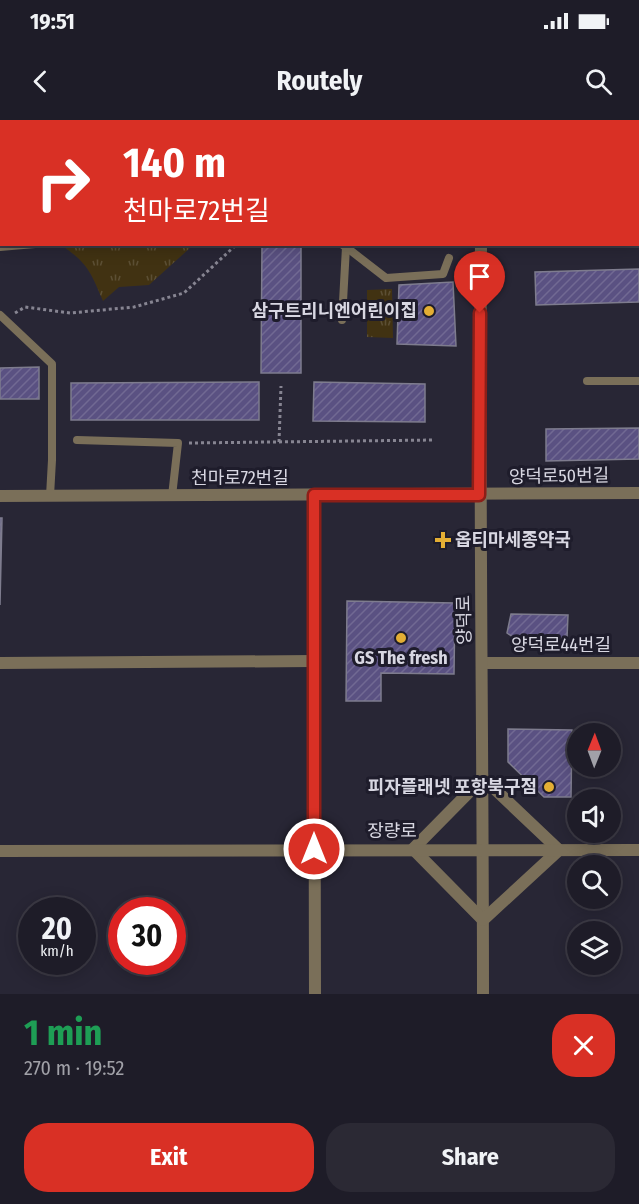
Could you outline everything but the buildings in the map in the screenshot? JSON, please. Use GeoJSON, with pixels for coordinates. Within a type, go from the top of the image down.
{"type":"FeatureCollection","features":[{"type":"Feature","properties":{"kind":"street","name":"양덕로"},"geometry":{"type":"LineString","coordinates":[[481,246],[479,495],[483,994]]}},
{"type":"Feature","properties":{"kind":"street","name":"양덕로50번길"},"geometry":{"type":"LineString","coordinates":[[479,495],[639,493]]}},
{"type":"Feature","properties":{"kind":"street"},"geometry":{"type":"LineString","coordinates":[[314,495],[315,994]]}},
{"type":"Feature","properties":{"kind":"street","name":"천마로72번길"},"geometry":{"type":"LineString","coordinates":[[0,496],[479,495]]}},
{"type":"Feature","properties":{"kind":"street"},"geometry":{"type":"LineString","coordinates":[[0,663],[313,661]]}},
{"type":"Feature","properties":{"kind":"street","name":"양덕로44번길"},"geometry":{"type":"LineString","coordinates":[[482,663],[639,663]]}},
{"type":"Feature","properties":{"kind":"street"},"geometry":{"type":"LineString","coordinates":[[483,778],[559,849],[483,920],[413,849],[483,778]]}},
{"type":"Feature","properties":{"kind":"street","name":"장량로"},"geometry":{"type":"LineString","coordinates":[[0,851],[639,850]]}},
{"type":"Feature","properties":{"kind":"lane"},"geometry":{"type":"LineString","coordinates":[[343,246],[386,278],[443,274],[449,258]]}},
{"type":"Feature","properties":{"kind":"lane"},"geometry":{"type":"LineString","coordinates":[[342,320],[343,246]]}},
{"type":"Feature","properties":{"kind":"lane"},"geometry":{"type":"LineString","coordinates":[[2,317],[52,364],[50,496]]}},
{"type":"Feature","properties":{"kind":"lane"},"geometry":{"type":"LineString","coordinates":[[587,381],[639,381]]}},
{"type":"Feature","properties":{"kind":"lane"},"geometry":{"type":"LineString","coordinates":[[77,440],[178,443],[172,496]]}},
{"type":"Feature","properties":{"kind":"path"},"geometry":{"type":"LineString","coordinates":[[2,317],[26,307],[70,313],[134,307],[184,292],[235,246]]}},
{"type":"Feature","properties":{"kind":"path"},"geometry":{"type":"LineString","coordinates":[[279,442],[281,386]]}},
{"type":"Feature","properties":{"kind":"path"},"geometry":{"type":"LineString","coordinates":[[178,443],[434,440]]}},
{"type":"Feature","properties":{"kind":"green space"},"geometry":{"type":"Polygon","coordinates":[[[62,246],[184,246],[190,248],[149,285],[119,287],[103,301],[88,269],[62,246]]]}},
{"type":"Feature","properties":{"kind":"green space"},"geometry":{"type":"Polygon","coordinates":[[[392,289],[393,338],[367,337],[367,290],[392,289]]]}},
{"type":"Feature","properties":{"kind":"place","name":"삼구트리니엔어린이집"},"geometry":{"type":"Point","coordinates":[429,311]}},
{"type":"Feature","properties":{"kind":"place","name":"옵티마세종약국"},"geometry":{"type":"Point","coordinates":[443,540]}},
{"type":"Feature","properties":{"kind":"place","name":"GS The fresh"},"geometry":{"type":"Point","coordinates":[401,638]}},
{"type":"Feature","properties":{"kind":"place","name":"피자플래넷 포항북구점"},"geometry":{"type":"Point","coordinates":[549,787]}},
{"type":"Feature","properties":{"kind":"route"},"geometry":{"type":"LineString","coordinates":[[314,849],[314,495],[479,495],[480,313]]}}]}
